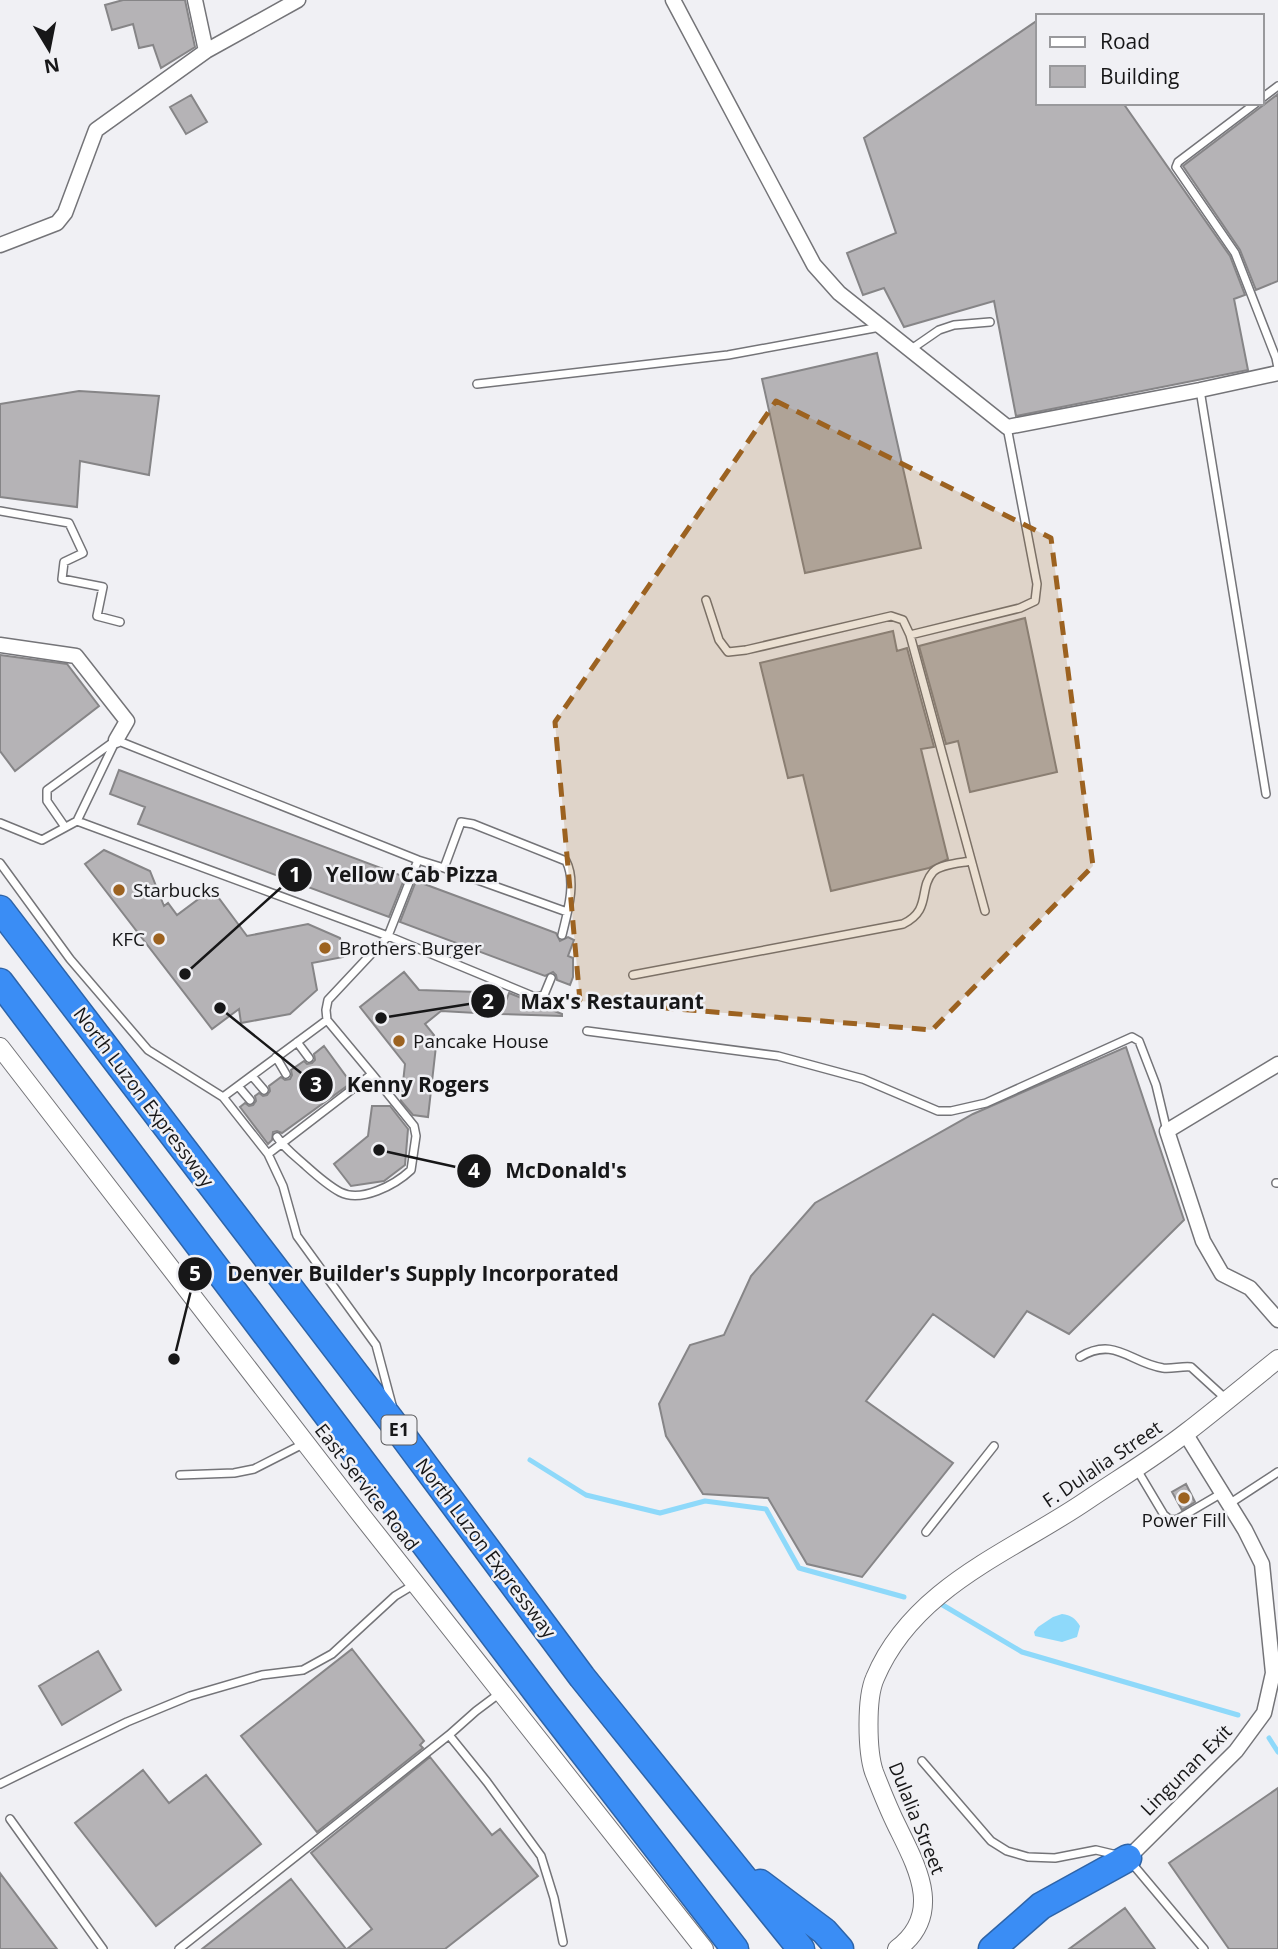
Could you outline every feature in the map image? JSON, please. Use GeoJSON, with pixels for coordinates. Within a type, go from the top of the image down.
{"type":"FeatureCollection","features":[{"type":"Feature","properties":{"kind":"highway","name":"North Luzon Expressway"},"geometry":{"type":"LineString","coordinates":[[0,909],[400,1432],[582,1677],[800,1949]]}},
{"type":"Feature","properties":{"kind":"highway","name":"E1"},"geometry":{"type":"LineString","coordinates":[[0,982],[544,1702],[735,1949]]}},
{"type":"Feature","properties":{"kind":"highway"},"geometry":{"type":"LineString","coordinates":[[992,1949],[1041,1906],[1128,1858]]}},
{"type":"Feature","properties":{"kind":"highway"},"geometry":{"type":"LineString","coordinates":[[1013,1949],[1128,1858]]}},
{"type":"Feature","properties":{"kind":"highway"},"geometry":{"type":"LineString","coordinates":[[730,1861],[824,1931],[839,1949]]}},
{"type":"Feature","properties":{"kind":"street"},"geometry":{"type":"LineString","coordinates":[[195,0],[206,51]]}},
{"type":"Feature","properties":{"kind":"street"},"geometry":{"type":"LineString","coordinates":[[0,245],[57,223],[65,213],[96,130],[206,51],[298,0]]}},
{"type":"Feature","properties":{"kind":"street"},"geometry":{"type":"LineString","coordinates":[[673,0],[814,265],[839,293],[1007,427],[1200,390],[1278,370]]}},
{"type":"Feature","properties":{"kind":"street"},"geometry":{"type":"LineString","coordinates":[[0,645],[76,656],[127,721],[116,740]]}},
{"type":"Feature","properties":{"kind":"street","name":"East Service Road"},"geometry":{"type":"LineString","coordinates":[[0,1047],[415,1584],[704,1949]]}},
{"type":"Feature","properties":{"kind":"street"},"geometry":{"type":"LineString","coordinates":[[1278,1064],[1167,1131],[1203,1241],[1222,1274],[1250,1288],[1278,1320]]}},
{"type":"Feature","properties":{"kind":"street","name":"F. Dulalia Street"},"geometry":{"type":"LineString","coordinates":[[942,1592],[1136,1467],[1185,1433],[1278,1359]]}},
{"type":"Feature","properties":{"kind":"street","name":"Lingunan Exit"},"geometry":{"type":"LineString","coordinates":[[1128,1858],[1236,1751],[1264,1713],[1273,1673],[1262,1564],[1185,1433]]}},
{"type":"Feature","properties":{"kind":"street","name":"Dulalia Street"},"geometry":{"type":"LineString","coordinates":[[902,1945],[924,1907],[923,1887],[917,1867],[887,1805],[873,1768],[868,1733],[874,1679],[918,1612],[942,1592]]}},
{"type":"Feature","properties":{"kind":"lane"},"geometry":{"type":"LineString","coordinates":[[1253,105],[1176,167],[1235,253],[1276,358],[1278,370]]}},
{"type":"Feature","properties":{"kind":"lane"},"geometry":{"type":"LineString","coordinates":[[910,350],[947,328],[990,322]]}},
{"type":"Feature","properties":{"kind":"lane"},"geometry":{"type":"LineString","coordinates":[[477,384],[728,355],[881,327]]}},
{"type":"Feature","properties":{"kind":"lane"},"geometry":{"type":"LineString","coordinates":[[1200,390],[1266,794]]}},
{"type":"Feature","properties":{"kind":"lane"},"geometry":{"type":"LineString","coordinates":[[910,635],[1020,608],[1035,601],[1037,584],[1007,427]]}},
{"type":"Feature","properties":{"kind":"lane"},"geometry":{"type":"LineString","coordinates":[[0,511],[69,523],[83,553],[64,562],[62,579],[103,587],[97,616],[120,622]]}},
{"type":"Feature","properties":{"kind":"lane"},"geometry":{"type":"LineString","coordinates":[[706,600],[719,640],[728,652],[891,616],[903,620],[910,635],[985,911]]}},
{"type":"Feature","properties":{"kind":"lane"},"geometry":{"type":"LineString","coordinates":[[0,823],[42,840],[78,821],[116,740]]}},
{"type":"Feature","properties":{"kind":"lane"},"geometry":{"type":"LineString","coordinates":[[65,827],[47,801],[47,790],[116,740]]}},
{"type":"Feature","properties":{"kind":"lane"},"geometry":{"type":"LineString","coordinates":[[116,740],[418,860],[568,912]]}},
{"type":"Feature","properties":{"kind":"lane"},"geometry":{"type":"LineString","coordinates":[[78,821],[388,936],[535,996],[544,995],[551,978]]}},
{"type":"Feature","properties":{"kind":"lane"},"geometry":{"type":"LineString","coordinates":[[444,868],[461,822],[473,824],[567,862],[570,885],[568,912],[562,935]]}},
{"type":"Feature","properties":{"kind":"lane"},"geometry":{"type":"LineString","coordinates":[[279,1141],[342,1194],[367,1193],[389,1187],[411,1170],[416,1136],[414,1126],[327,1020],[326,1010],[328,1000],[388,936],[418,860]]}},
{"type":"Feature","properties":{"kind":"lane"},"geometry":{"type":"LineString","coordinates":[[633,975],[903,924],[913,919],[920,911],[933,872],[939,868],[971,861]]}},
{"type":"Feature","properties":{"kind":"lane"},"geometry":{"type":"LineString","coordinates":[[0,863],[71,959],[148,1050],[223,1097],[268,1154],[282,1186],[297,1236],[376,1345],[400,1432]]}},
{"type":"Feature","properties":{"kind":"lane"},"geometry":{"type":"LineString","coordinates":[[223,1097],[327,1020]]}},
{"type":"Feature","properties":{"kind":"lane"},"geometry":{"type":"LineString","coordinates":[[587,1031],[778,1056],[863,1079],[938,1111],[951,1111],[985,1103],[1132,1037],[1139,1041],[1156,1085],[1167,1131]]}},
{"type":"Feature","properties":{"kind":"lane"},"geometry":{"type":"LineString","coordinates":[[297,1042],[309,1058]]}},
{"type":"Feature","properties":{"kind":"lane"},"geometry":{"type":"LineString","coordinates":[[276,1057],[286,1073]]}},
{"type":"Feature","properties":{"kind":"lane"},"geometry":{"type":"LineString","coordinates":[[268,1154],[295,1128],[372,1074]]}},
{"type":"Feature","properties":{"kind":"lane"},"geometry":{"type":"LineString","coordinates":[[252,1076],[264,1090]]}},
{"type":"Feature","properties":{"kind":"lane"},"geometry":{"type":"LineString","coordinates":[[238,1086],[250,1100]]}},
{"type":"Feature","properties":{"kind":"lane"},"geometry":{"type":"LineString","coordinates":[[1080,1357],[1093,1349],[1111,1348],[1164,1368],[1191,1367],[1227,1400]]}},
{"type":"Feature","properties":{"kind":"lane"},"geometry":{"type":"LineString","coordinates":[[180,1475],[234,1473],[254,1469],[306,1443]]}},
{"type":"Feature","properties":{"kind":"lane"},"geometry":{"type":"LineString","coordinates":[[926,1532],[994,1446]]}},
{"type":"Feature","properties":{"kind":"lane"},"geometry":{"type":"LineString","coordinates":[[1136,1467],[1164,1515],[1168,1519],[1176,1520],[1278,1472]]}},
{"type":"Feature","properties":{"kind":"lane"},"geometry":{"type":"LineString","coordinates":[[0,1784],[127,1722],[190,1696],[262,1675],[303,1670],[332,1654],[395,1596],[415,1584]]}},
{"type":"Feature","properties":{"kind":"lane"},"geometry":{"type":"LineString","coordinates":[[178,1949],[502,1692]]}},
{"type":"Feature","properties":{"kind":"lane"},"geometry":{"type":"LineString","coordinates":[[449,1735],[541,1856],[554,1898],[563,1942]]}},
{"type":"Feature","properties":{"kind":"lane"},"geometry":{"type":"LineString","coordinates":[[922,1761],[991,1840],[1007,1851],[1028,1857],[1055,1858],[1096,1850],[1128,1858],[1204,1949]]}},
{"type":"Feature","properties":{"kind":"lane"},"geometry":{"type":"LineString","coordinates":[[10,1819],[103,1949]]}},
{"type":"Feature","properties":{"kind":"highlighted area"},"geometry":{"type":"Polygon","coordinates":[[[776,401],[1051,538],[1093,866],[932,1030],[580,1001],[555,722],[776,401]]]}},
{"type":"Feature","properties":{"kind":"water"},"geometry":{"type":"Polygon","coordinates":[[[1062,1614],[1072,1617],[1080,1626],[1077,1637],[1062,1642],[1035,1636],[1034,1632],[1038,1627],[1062,1614]]]}},
{"type":"Feature","properties":{"kind":"building"},"geometry":{"type":"Polygon","coordinates":[[[123,0],[185,0],[195,47],[161,68],[153,45],[139,48],[133,24],[112,30],[105,5],[123,0]]]}},
{"type":"Feature","properties":{"kind":"building"},"geometry":{"type":"Polygon","coordinates":[[[1036,21],[1036,105],[1124,105],[1230,256],[1245,295],[1234,299],[1248,370],[1016,416],[994,301],[904,327],[884,288],[863,295],[847,253],[896,233],[864,138],[1036,21]]]}},
{"type":"Feature","properties":{"kind":"building"},"geometry":{"type":"Polygon","coordinates":[[[1278,94],[1278,281],[1256,290],[1240,250],[1183,166],[1278,94]]]}},
{"type":"Feature","properties":{"kind":"building"},"geometry":{"type":"Polygon","coordinates":[[[191,95],[207,122],[186,134],[170,107],[191,95]]]}},
{"type":"Feature","properties":{"kind":"building"},"geometry":{"type":"Polygon","coordinates":[[[877,353],[921,548],[805,573],[762,379],[877,353]]]}},
{"type":"Feature","properties":{"kind":"building"},"geometry":{"type":"Polygon","coordinates":[[[79,391],[159,396],[149,475],[80,461],[77,507],[0,497],[0,404],[79,391]]]}},
{"type":"Feature","properties":{"kind":"building"},"geometry":{"type":"Polygon","coordinates":[[[1025,618],[1057,772],[970,792],[958,741],[946,744],[919,646],[1025,618]]]}},
{"type":"Feature","properties":{"kind":"building"},"geometry":{"type":"Polygon","coordinates":[[[893,631],[897,651],[907,648],[934,747],[921,749],[948,859],[929,868],[831,891],[803,775],[788,778],[760,663],[893,631]]]}},
{"type":"Feature","properties":{"kind":"building"},"geometry":{"type":"Polygon","coordinates":[[[0,655],[67,664],[99,706],[15,771],[0,751],[0,655]]]}},
{"type":"Feature","properties":{"kind":"building"},"geometry":{"type":"Polygon","coordinates":[[[119,770],[405,877],[389,917],[138,824],[145,807],[110,794],[119,770]]]}},
{"type":"Feature","properties":{"kind":"building"},"geometry":{"type":"Polygon","coordinates":[[[104,850],[150,871],[164,906],[168,903],[177,915],[212,889],[247,936],[308,924],[340,938],[343,957],[312,963],[317,990],[290,1014],[241,1023],[239,1009],[212,1029],[85,864],[104,850]]]}},
{"type":"Feature","properties":{"kind":"building"},"geometry":{"type":"Polygon","coordinates":[[[416,881],[556,933],[560,941],[568,937],[574,940],[568,956],[573,958],[570,985],[557,980],[553,972],[545,976],[400,922],[416,881]]]}},
{"type":"Feature","properties":{"kind":"building"},"geometry":{"type":"Polygon","coordinates":[[[404,972],[419,990],[477,992],[476,1013],[441,1011],[425,1024],[434,1035],[430,1038],[436,1046],[428,1117],[413,1115],[401,1101],[405,1064],[360,1007],[404,972]]]}},
{"type":"Feature","properties":{"kind":"building"},"geometry":{"type":"Polygon","coordinates":[[[509,993],[562,1014],[562,1016],[501,1014],[509,993]]]}},
{"type":"Feature","properties":{"kind":"building"},"geometry":{"type":"Polygon","coordinates":[[[324,1046],[351,1083],[282,1133],[273,1132],[272,1140],[268,1144],[240,1107],[245,1103],[253,1105],[255,1096],[259,1093],[267,1095],[269,1086],[281,1077],[290,1079],[291,1070],[304,1061],[307,1064],[312,1063],[315,1060],[314,1054],[324,1046]]]}},
{"type":"Feature","properties":{"kind":"building"},"geometry":{"type":"Polygon","coordinates":[[[1126,1047],[1184,1220],[1069,1334],[1027,1311],[994,1357],[933,1314],[866,1401],[953,1463],[862,1577],[807,1564],[768,1498],[703,1494],[666,1436],[659,1404],[690,1345],[724,1335],[751,1276],[815,1203],[973,1114],[1126,1047]]]}},
{"type":"Feature","properties":{"kind":"building"},"geometry":{"type":"Polygon","coordinates":[[[372,1106],[390,1106],[408,1129],[405,1165],[384,1181],[351,1186],[334,1164],[368,1136],[372,1106]]]}},
{"type":"Feature","properties":{"kind":"building","name":"Power Fill"},"geometry":{"type":"Polygon","coordinates":[[[1186,1484],[1195,1502],[1182,1510],[1172,1492],[1186,1484]]]}},
{"type":"Feature","properties":{"kind":"building"},"geometry":{"type":"Polygon","coordinates":[[[352,1649],[424,1741],[420,1745],[423,1748],[317,1832],[241,1736],[352,1649]]]}},
{"type":"Feature","properties":{"kind":"building"},"geometry":{"type":"Polygon","coordinates":[[[98,1651],[121,1690],[62,1725],[39,1686],[98,1651]]]}},
{"type":"Feature","properties":{"kind":"building"},"geometry":{"type":"Polygon","coordinates":[[[430,1757],[492,1835],[500,1829],[538,1876],[445,1949],[347,1949],[372,1929],[311,1853],[430,1757]]]}},
{"type":"Feature","properties":{"kind":"building"},"geometry":{"type":"Polygon","coordinates":[[[143,1770],[169,1803],[206,1775],[261,1844],[156,1926],[75,1823],[143,1770]]]}},
{"type":"Feature","properties":{"kind":"building"},"geometry":{"type":"Polygon","coordinates":[[[1278,1788],[1278,1949],[1229,1949],[1169,1863],[1278,1788]]]}},
{"type":"Feature","properties":{"kind":"building"},"geometry":{"type":"Polygon","coordinates":[[[0,1873],[57,1949],[0,1949],[0,1873]]]}},
{"type":"Feature","properties":{"kind":"building"},"geometry":{"type":"Polygon","coordinates":[[[291,1879],[346,1949],[202,1949],[291,1879]]]}},
{"type":"Feature","properties":{"kind":"building"},"geometry":{"type":"Polygon","coordinates":[[[1125,1908],[1155,1949],[1069,1949],[1125,1908]]]}},
{"type":"Feature","properties":{"kind":"waterway"},"geometry":{"type":"LineString","coordinates":[[530,1460],[586,1495],[660,1513],[705,1501],[766,1509],[799,1568],[904,1597]]}},
{"type":"Feature","properties":{"kind":"waterway"},"geometry":{"type":"LineString","coordinates":[[941,1604],[1022,1652],[1238,1715]]}},
{"type":"Feature","properties":{"kind":"waterway"},"geometry":{"type":"LineString","coordinates":[[1269,1738],[1278,1752]]}},
{"type":"Feature","properties":{"kind":"place","name":"Starbucks"},"geometry":{"type":"Point","coordinates":[119,890]}},
{"type":"Feature","properties":{"kind":"place","name":"KFC"},"geometry":{"type":"Point","coordinates":[159,939]}},
{"type":"Feature","properties":{"kind":"place","name":"Brothers Burger"},"geometry":{"type":"Point","coordinates":[325,948]}},
{"type":"Feature","properties":{"kind":"place","name":"Yellow Cab Pizza"},"geometry":{"type":"Point","coordinates":[185,974]}},
{"type":"Feature","properties":{"kind":"place","name":"Kenny Rogers"},"geometry":{"type":"Point","coordinates":[220,1008]}},
{"type":"Feature","properties":{"kind":"place","name":"Max's Restaurant"},"geometry":{"type":"Point","coordinates":[381,1018]}},
{"type":"Feature","properties":{"kind":"place","name":"Pancake House"},"geometry":{"type":"Point","coordinates":[399,1041]}},
{"type":"Feature","properties":{"kind":"place","name":"McDonald's"},"geometry":{"type":"Point","coordinates":[379,1150]}},
{"type":"Feature","properties":{"kind":"place","name":"Denver Builder's Supply Incorporated"},"geometry":{"type":"Point","coordinates":[174,1359]}},
{"type":"Feature","properties":{"kind":"place","name":"Power Fill"},"geometry":{"type":"Point","coordinates":[1184,1498]}}]}
